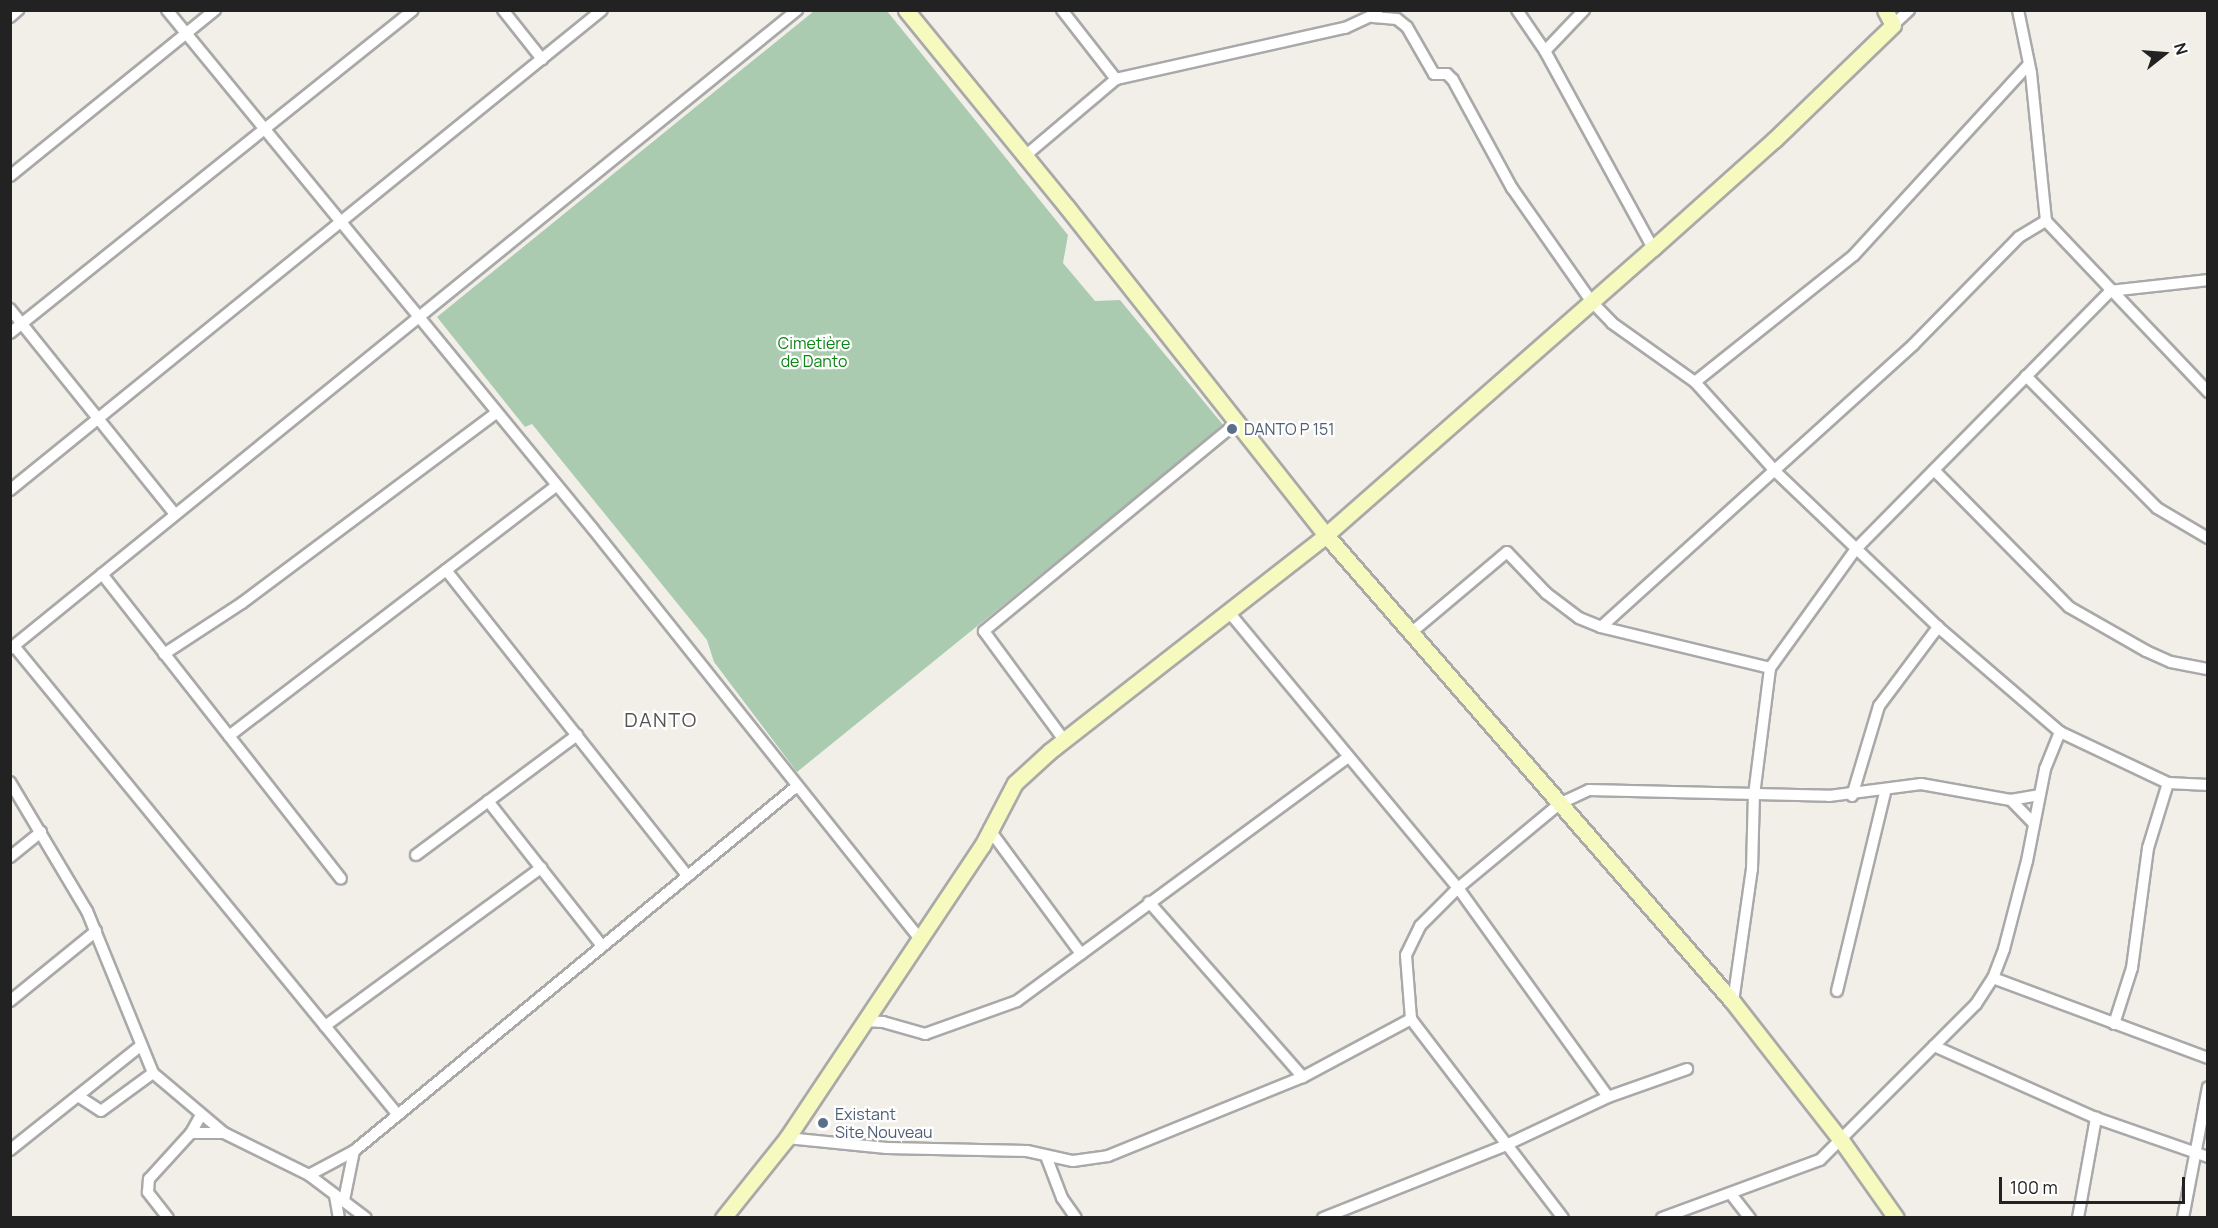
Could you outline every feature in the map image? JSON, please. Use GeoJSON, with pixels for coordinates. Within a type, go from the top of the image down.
{"type":"FeatureCollection","features":[{"type":"Feature","properties":{"kind":"street"},"geometry":{"type":"LineString","coordinates":[[10,17],[18,10]]}},
{"type":"Feature","properties":{"kind":"street"},"geometry":{"type":"LineString","coordinates":[[167,10],[495,414],[593,529],[919,938]]}},
{"type":"Feature","properties":{"kind":"street"},"geometry":{"type":"LineString","coordinates":[[10,176],[215,10]]}},
{"type":"Feature","properties":{"kind":"street"},"geometry":{"type":"LineString","coordinates":[[10,333],[413,10]]}},
{"type":"Feature","properties":{"kind":"street"},"geometry":{"type":"LineString","coordinates":[[503,10],[542,59]]}},
{"type":"Feature","properties":{"kind":"street"},"geometry":{"type":"LineString","coordinates":[[10,490],[602,10]]}},
{"type":"Feature","properties":{"kind":"street"},"geometry":{"type":"LineString","coordinates":[[398,1115],[12,647],[797,10]]}},
{"type":"Feature","properties":{"kind":"street"},"geometry":{"type":"LineString","coordinates":[[906,10],[1326,535],[1733,1002],[1841,1140],[1896,1218]]}},
{"type":"Feature","properties":{"kind":"street"},"geometry":{"type":"LineString","coordinates":[[1062,10],[1116,79]]}},
{"type":"Feature","properties":{"kind":"street"},"geometry":{"type":"LineString","coordinates":[[1517,10],[1545,51],[1653,248]]}},
{"type":"Feature","properties":{"kind":"street"},"geometry":{"type":"LineString","coordinates":[[1545,51],[1584,10]]}},
{"type":"Feature","properties":{"kind":"street"},"geometry":{"type":"LineString","coordinates":[[1885,10],[1893,25]]}},
{"type":"Feature","properties":{"kind":"street"},"geometry":{"type":"LineString","coordinates":[[723,1218],[786,1138],[982,846],[1015,783],[1064,740],[1326,535],[1774,140],[1910,10]]}},
{"type":"Feature","properties":{"kind":"street"},"geometry":{"type":"LineString","coordinates":[[2018,10],[2029,64],[2046,221],[2109,291],[2208,392]]}},
{"type":"Feature","properties":{"kind":"street"},"geometry":{"type":"LineString","coordinates":[[1025,156],[1116,79],[1345,28],[1377,14],[1402,23],[1434,74],[1447,74],[1453,80],[1512,188],[1592,301],[1612,323],[1695,382],[1776,472],[1855,550],[1938,627],[2060,732],[2168,783],[2208,785]]}},
{"type":"Feature","properties":{"kind":"street"},"geometry":{"type":"LineString","coordinates":[[1695,382],[1854,255],[2029,64]]}},
{"type":"Feature","properties":{"kind":"street"},"geometry":{"type":"LineString","coordinates":[[1600,627],[1776,472],[1943,317],[2019,237],[2046,221]]}},
{"type":"Feature","properties":{"kind":"street"},"geometry":{"type":"LineString","coordinates":[[1733,1002],[1752,869],[1754,795],[1770,668],[1855,550],[2109,291],[2208,280]]}},
{"type":"Feature","properties":{"kind":"street"},"geometry":{"type":"LineString","coordinates":[[10,309],[175,514]]}},
{"type":"Feature","properties":{"kind":"street"},"geometry":{"type":"LineString","coordinates":[[2026,376],[2157,508],[2208,538]]}},
{"type":"Feature","properties":{"kind":"street"},"geometry":{"type":"LineString","coordinates":[[164,654],[242,603],[495,414]]}},
{"type":"Feature","properties":{"kind":"street"},"geometry":{"type":"LineString","coordinates":[[1064,740],[984,631],[1236,423]]}},
{"type":"Feature","properties":{"kind":"street"},"geometry":{"type":"LineString","coordinates":[[1934,470],[2069,607],[2146,651],[2171,662],[2208,669]]}},
{"type":"Feature","properties":{"kind":"street"},"geometry":{"type":"LineString","coordinates":[[229,736],[555,487]]}},
{"type":"Feature","properties":{"kind":"street"},"geometry":{"type":"LineString","coordinates":[[1412,633],[1507,552],[1563,608],[1600,627],[1770,668]]}},
{"type":"Feature","properties":{"kind":"street"},"geometry":{"type":"LineString","coordinates":[[446,570],[688,876]]}},
{"type":"Feature","properties":{"kind":"street"},"geometry":{"type":"LineString","coordinates":[[102,574],[341,879]]}},
{"type":"Feature","properties":{"kind":"street"},"geometry":{"type":"LineString","coordinates":[[1228,611],[1347,758],[1458,888],[1608,1097]]}},
{"type":"Feature","properties":{"kind":"street"},"geometry":{"type":"LineString","coordinates":[[1852,796],[1879,706],[1938,627]]}},
{"type":"Feature","properties":{"kind":"street"},"geometry":{"type":"LineString","coordinates":[[1662,1218],[1820,1160],[1976,1004],[1993,978],[2016,906],[2039,795],[2060,732]]}},
{"type":"Feature","properties":{"kind":"street"},"geometry":{"type":"LineString","coordinates":[[416,855],[577,735]]}},
{"type":"Feature","properties":{"kind":"street"},"geometry":{"type":"LineString","coordinates":[[865,1020],[925,1034],[1017,1001],[1347,758]]}},
{"type":"Feature","properties":{"kind":"street"},"geometry":{"type":"LineString","coordinates":[[10,783],[41,832],[96,931],[139,1047],[153,1073],[200,1117],[224,1133],[309,1175],[366,1218]]}},
{"type":"Feature","properties":{"kind":"street"},"geometry":{"type":"LineString","coordinates":[[2114,1023],[2130,978],[2148,848],[2168,783]]}},
{"type":"Feature","properties":{"kind":"street"},"geometry":{"type":"LineString","coordinates":[[1563,1218],[1411,1019],[1406,955],[1420,926],[1458,888],[1559,804],[1600,789],[1852,796],[1936,785],[2011,800],[2039,795]]}},
{"type":"Feature","properties":{"kind":"street"},"geometry":{"type":"LineString","coordinates":[[309,1175],[354,1151],[797,786]]}},
{"type":"Feature","properties":{"kind":"street"},"geometry":{"type":"LineString","coordinates":[[1837,991],[1885,792]]}},
{"type":"Feature","properties":{"kind":"street"},"geometry":{"type":"LineString","coordinates":[[2011,800],[2034,824]]}},
{"type":"Feature","properties":{"kind":"street"},"geometry":{"type":"LineString","coordinates":[[488,801],[602,946]]}},
{"type":"Feature","properties":{"kind":"street"},"geometry":{"type":"LineString","coordinates":[[989,829],[1081,954]]}},
{"type":"Feature","properties":{"kind":"street"},"geometry":{"type":"LineString","coordinates":[[10,857],[41,832]]}},
{"type":"Feature","properties":{"kind":"street"},"geometry":{"type":"LineString","coordinates":[[325,1026],[541,868]]}},
{"type":"Feature","properties":{"kind":"street"},"geometry":{"type":"LineString","coordinates":[[1149,902],[1303,1077]]}},
{"type":"Feature","properties":{"kind":"street"},"geometry":{"type":"LineString","coordinates":[[10,1001],[96,931]]}},
{"type":"Feature","properties":{"kind":"street"},"geometry":{"type":"LineString","coordinates":[[1993,978],[2208,1058]]}},
{"type":"Feature","properties":{"kind":"street"},"geometry":{"type":"LineString","coordinates":[[786,1138],[888,1148],[1027,1151],[1073,1161],[1108,1156],[1303,1077],[1411,1019]]}},
{"type":"Feature","properties":{"kind":"street"},"geometry":{"type":"LineString","coordinates":[[1934,1046],[2096,1118],[2208,1157]]}},
{"type":"Feature","properties":{"kind":"street"},"geometry":{"type":"LineString","coordinates":[[10,1150],[139,1047]]}},
{"type":"Feature","properties":{"kind":"street"},"geometry":{"type":"LineString","coordinates":[[1323,1218],[1506,1145],[1608,1097],[1687,1069]]}},
{"type":"Feature","properties":{"kind":"street"},"geometry":{"type":"LineString","coordinates":[[78,1096],[101,1111],[153,1073]]}},
{"type":"Feature","properties":{"kind":"street"},"geometry":{"type":"LineString","coordinates":[[2183,1218],[2208,1087]]}},
{"type":"Feature","properties":{"kind":"street"},"geometry":{"type":"LineString","coordinates":[[168,1218],[147,1185],[191,1133],[200,1117]]}},
{"type":"Feature","properties":{"kind":"street"},"geometry":{"type":"LineString","coordinates":[[2078,1218],[2096,1118]]}},
{"type":"Feature","properties":{"kind":"street"},"geometry":{"type":"LineString","coordinates":[[191,1133],[224,1133]]}},
{"type":"Feature","properties":{"kind":"street"},"geometry":{"type":"LineString","coordinates":[[339,1218],[340,1198],[354,1151]]}},
{"type":"Feature","properties":{"kind":"street"},"geometry":{"type":"LineString","coordinates":[[1046,1156],[1072,1216]]}},
{"type":"Feature","properties":{"kind":"street"},"geometry":{"type":"LineString","coordinates":[[1731,1194],[1749,1218]]}},
{"type":"Feature","properties":{"kind":"green space","name":"Cimetière de Danto"},"geometry":{"type":"Polygon","coordinates":[[[814,11],[887,11],[1068,235],[1063,263],[1095,301],[1120,300],[1224,426],[797,772],[714,662],[707,640],[532,424],[525,427],[437,317],[814,11]]]}},
{"type":"Feature","properties":{"kind":"place","name":"DANTO P 151"},"geometry":{"type":"Point","coordinates":[1232,429]}},
{"type":"Feature","properties":{"kind":"place","name":"Existant Site Nouveau"},"geometry":{"type":"Point","coordinates":[823,1123]}},
{"type":"Feature","properties":{"kind":"district","name":"DANTO"},"geometry":{"type":"Point","coordinates":[661,719]}}]}
